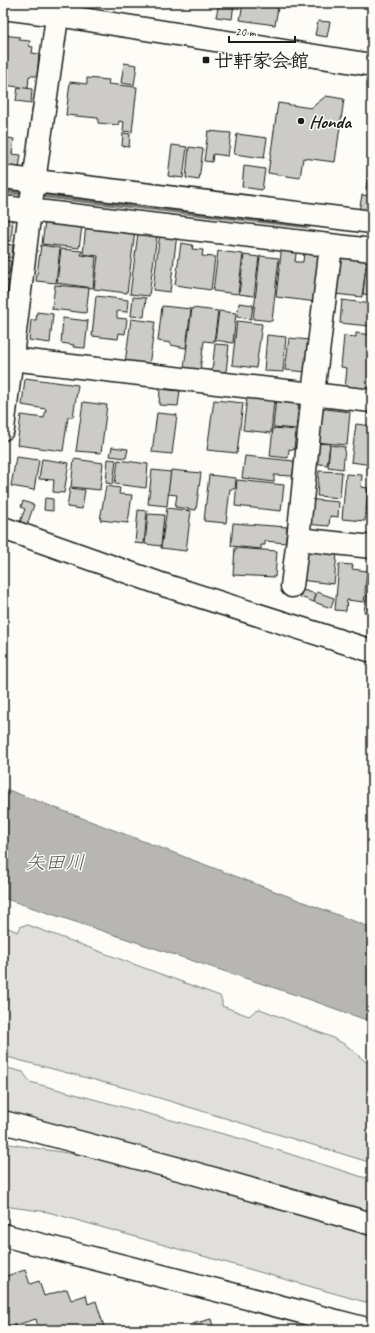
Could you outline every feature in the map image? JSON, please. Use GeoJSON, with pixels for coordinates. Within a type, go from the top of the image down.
{"type":"FeatureCollection","features":[{"type":"Feature","properties":{"kind":"street"},"geometry":{"type":"LineString","coordinates":[[3,8],[58,9],[372,65]]}},
{"type":"Feature","properties":{"kind":"street"},"geometry":{"type":"LineString","coordinates":[[3,430],[8,359],[58,9]]}},
{"type":"Feature","properties":{"kind":"street"},"geometry":{"type":"LineString","coordinates":[[3,177],[372,222]]}},
{"type":"Feature","properties":{"kind":"street"},"geometry":{"type":"LineString","coordinates":[[3,206],[372,250]]}},
{"type":"Feature","properties":{"kind":"street"},"geometry":{"type":"LineString","coordinates":[[292,586],[331,246]]}},
{"type":"Feature","properties":{"kind":"street"},"geometry":{"type":"LineString","coordinates":[[8,359],[372,401]]}},
{"type":"Feature","properties":{"kind":"street"},"geometry":{"type":"LineString","coordinates":[[3,528],[164,585],[372,651]]}},
{"type":"Feature","properties":{"kind":"street"},"geometry":{"type":"LineString","coordinates":[[298,539],[372,547]]}},
{"type":"Feature","properties":{"kind":"street"},"geometry":{"type":"LineString","coordinates":[[3,1122],[183,1170],[372,1224]]}},
{"type":"Feature","properties":{"kind":"street"},"geometry":{"type":"LineString","coordinates":[[3,1235],[371,1330]]}},
{"type":"Feature","properties":{"kind":"shaded area"},"geometry":{"type":"Polygon","coordinates":[[[28,925],[220,996],[222,1006],[249,1016],[256,1010],[260,1009],[331,1037],[346,1045],[372,1067],[372,1163],[133,1090],[3,1056],[3,926],[18,932],[21,926],[28,925]]]}},
{"type":"Feature","properties":{"kind":"shaded area"},"geometry":{"type":"Polygon","coordinates":[[[3,1067],[23,1072],[30,1082],[242,1139],[372,1180],[372,1213],[3,1112],[3,1067]]]}},
{"type":"Feature","properties":{"kind":"shaded area"},"geometry":{"type":"Polygon","coordinates":[[[3,1143],[93,1157],[277,1205],[372,1233],[372,1304],[48,1212],[3,1206],[3,1143]]]}},
{"type":"Feature","properties":{"kind":"water","name":"矢田川"},"geometry":{"type":"Polygon","coordinates":[[[3,788],[372,928],[372,1022],[308,999],[3,898],[3,788]]]}},
{"type":"Feature","properties":{"kind":"building"},"geometry":{"type":"Polygon","coordinates":[[[219,3],[234,3],[232,19],[216,17],[219,3]]]}},
{"type":"Feature","properties":{"kind":"building"},"geometry":{"type":"Polygon","coordinates":[[[243,3],[272,3],[272,6],[278,8],[275,25],[240,20],[243,3]]]}},
{"type":"Feature","properties":{"kind":"building"},"geometry":{"type":"Polygon","coordinates":[[[318,21],[330,22],[327,37],[315,35],[318,21]]]}},
{"type":"Feature","properties":{"kind":"building"},"geometry":{"type":"Polygon","coordinates":[[[3,35],[20,37],[19,40],[30,41],[29,46],[33,47],[32,53],[39,54],[37,76],[29,76],[28,88],[3,85],[3,35]]]}},
{"type":"Feature","properties":{"kind":"building"},"geometry":{"type":"Polygon","coordinates":[[[124,63],[137,65],[134,85],[121,83],[124,63]]]}},
{"type":"Feature","properties":{"kind":"building"},"geometry":{"type":"Polygon","coordinates":[[[87,78],[109,80],[108,84],[137,87],[132,132],[123,131],[124,122],[119,121],[118,125],[98,123],[98,118],[66,115],[70,82],[87,84],[87,78]]]}},
{"type":"Feature","properties":{"kind":"building"},"geometry":{"type":"Polygon","coordinates":[[[18,87],[32,89],[31,103],[16,101],[18,87]]]}},
{"type":"Feature","properties":{"kind":"building"},"geometry":{"type":"Polygon","coordinates":[[[326,96],[344,99],[335,162],[303,158],[300,178],[268,173],[278,103],[311,108],[326,96]]]}},
{"type":"Feature","properties":{"kind":"building"},"geometry":{"type":"Polygon","coordinates":[[[208,131],[231,133],[228,156],[213,154],[212,162],[204,161],[208,131]]]}},
{"type":"Feature","properties":{"kind":"building"},"geometry":{"type":"Polygon","coordinates":[[[123,133],[130,134],[129,147],[122,146],[123,133]]]}},
{"type":"Feature","properties":{"kind":"building"},"geometry":{"type":"Polygon","coordinates":[[[237,134],[267,138],[264,158],[234,154],[237,134]]]}},
{"type":"Feature","properties":{"kind":"building"},"geometry":{"type":"Polygon","coordinates":[[[3,137],[14,139],[12,154],[21,155],[19,169],[3,167],[3,137]]]}},
{"type":"Feature","properties":{"kind":"building"},"geometry":{"type":"Polygon","coordinates":[[[172,145],[187,147],[183,178],[168,176],[172,145]]]}},
{"type":"Feature","properties":{"kind":"building"},"geometry":{"type":"Polygon","coordinates":[[[189,147],[203,149],[199,180],[186,178],[189,147]]]}},
{"type":"Feature","properties":{"kind":"building"},"geometry":{"type":"Polygon","coordinates":[[[370,156],[372,156],[372,190],[366,189],[370,156]]]}},
{"type":"Feature","properties":{"kind":"building"},"geometry":{"type":"Polygon","coordinates":[[[244,166],[265,169],[262,190],[242,187],[244,166]]]}},
{"type":"Feature","properties":{"kind":"building"},"geometry":{"type":"Polygon","coordinates":[[[362,195],[372,196],[372,213],[359,211],[362,195]]]}},
{"type":"Feature","properties":{"kind":"building"},"geometry":{"type":"Polygon","coordinates":[[[3,217],[13,218],[11,241],[3,240],[3,217]]]}},
{"type":"Feature","properties":{"kind":"building"},"geometry":{"type":"Polygon","coordinates":[[[45,221],[82,226],[79,248],[42,244],[45,221]]]}},
{"type":"Feature","properties":{"kind":"building"},"geometry":{"type":"Polygon","coordinates":[[[86,224],[135,231],[127,293],[94,289],[98,256],[83,254],[86,224]]]}},
{"type":"Feature","properties":{"kind":"building"},"geometry":{"type":"Polygon","coordinates":[[[160,232],[177,234],[170,292],[153,290],[160,232]]]}},
{"type":"Feature","properties":{"kind":"building"},"geometry":{"type":"Polygon","coordinates":[[[138,233],[157,235],[149,296],[130,294],[138,233]]]}},
{"type":"Feature","properties":{"kind":"building"},"geometry":{"type":"Polygon","coordinates":[[[181,243],[193,245],[192,249],[203,250],[202,256],[215,257],[211,290],[175,285],[181,243]]]}},
{"type":"Feature","properties":{"kind":"building"},"geometry":{"type":"Polygon","coordinates":[[[3,244],[13,245],[12,258],[3,257],[3,244]]]}},
{"type":"Feature","properties":{"kind":"building"},"geometry":{"type":"Polygon","coordinates":[[[282,244],[297,246],[295,262],[303,262],[304,252],[322,254],[317,302],[276,297],[282,244]]]}},
{"type":"Feature","properties":{"kind":"building"},"geometry":{"type":"Polygon","coordinates":[[[41,245],[60,248],[56,283],[36,281],[41,245]]]}},
{"type":"Feature","properties":{"kind":"building"},"geometry":{"type":"Polygon","coordinates":[[[61,249],[82,251],[81,255],[96,257],[93,288],[57,283],[61,249]]]}},
{"type":"Feature","properties":{"kind":"building"},"geometry":{"type":"Polygon","coordinates":[[[218,251],[243,254],[238,294],[213,291],[218,251]]]}},
{"type":"Feature","properties":{"kind":"building"},"geometry":{"type":"Polygon","coordinates":[[[244,255],[259,257],[254,296],[239,294],[244,255]]]}},
{"type":"Feature","properties":{"kind":"building"},"geometry":{"type":"Polygon","coordinates":[[[260,256],[279,258],[272,321],[253,319],[260,256]]]}},
{"type":"Feature","properties":{"kind":"building"},"geometry":{"type":"Polygon","coordinates":[[[339,256],[367,259],[362,297],[335,294],[339,256]]]}},
{"type":"Feature","properties":{"kind":"building"},"geometry":{"type":"Polygon","coordinates":[[[3,259],[11,261],[9,274],[3,274],[3,259]]]}},
{"type":"Feature","properties":{"kind":"building"},"geometry":{"type":"Polygon","coordinates":[[[366,267],[372,267],[372,295],[363,294],[366,267]]]}},
{"type":"Feature","properties":{"kind":"building"},"geometry":{"type":"Polygon","coordinates":[[[3,280],[9,281],[7,297],[3,296],[3,280]]]}},
{"type":"Feature","properties":{"kind":"building"},"geometry":{"type":"Polygon","coordinates":[[[55,285],[89,288],[86,313],[52,309],[55,285]]]}},
{"type":"Feature","properties":{"kind":"building"},"geometry":{"type":"Polygon","coordinates":[[[96,296],[128,300],[127,312],[117,311],[117,318],[127,319],[125,334],[119,333],[118,339],[92,336],[96,296]]]}},
{"type":"Feature","properties":{"kind":"building"},"geometry":{"type":"Polygon","coordinates":[[[133,297],[146,298],[144,317],[131,316],[133,297]]]}},
{"type":"Feature","properties":{"kind":"building"},"geometry":{"type":"Polygon","coordinates":[[[342,300],[372,304],[372,334],[368,333],[369,326],[340,323],[342,300]]]}},
{"type":"Feature","properties":{"kind":"building"},"geometry":{"type":"Polygon","coordinates":[[[239,303],[253,305],[251,319],[237,317],[239,303]]]}},
{"type":"Feature","properties":{"kind":"building"},"geometry":{"type":"Polygon","coordinates":[[[162,306],[191,309],[186,348],[171,345],[171,343],[158,341],[162,306]]]}},
{"type":"Feature","properties":{"kind":"building"},"geometry":{"type":"Polygon","coordinates":[[[192,308],[218,311],[214,342],[204,341],[200,370],[184,368],[192,308]]]}},
{"type":"Feature","properties":{"kind":"building"},"geometry":{"type":"Polygon","coordinates":[[[219,311],[236,313],[233,343],[215,340],[219,311]]]}},
{"type":"Feature","properties":{"kind":"building"},"geometry":{"type":"Polygon","coordinates":[[[37,312],[53,314],[50,343],[29,340],[31,320],[36,320],[37,312]]]}},
{"type":"Feature","properties":{"kind":"building"},"geometry":{"type":"Polygon","coordinates":[[[63,318],[88,321],[85,348],[73,347],[74,345],[61,343],[63,318]]]}},
{"type":"Feature","properties":{"kind":"building"},"geometry":{"type":"Polygon","coordinates":[[[131,319],[155,322],[149,366],[125,363],[131,319]]]}},
{"type":"Feature","properties":{"kind":"building"},"geometry":{"type":"Polygon","coordinates":[[[237,321],[262,324],[256,368],[232,365],[237,321]]]}},
{"type":"Feature","properties":{"kind":"building"},"geometry":{"type":"Polygon","coordinates":[[[356,333],[372,335],[372,363],[369,391],[345,389],[347,368],[341,367],[344,336],[356,337],[356,333]]]}},
{"type":"Feature","properties":{"kind":"building"},"geometry":{"type":"Polygon","coordinates":[[[267,335],[286,337],[283,372],[264,371],[267,335]]]}},
{"type":"Feature","properties":{"kind":"building"},"geometry":{"type":"Polygon","coordinates":[[[289,338],[310,340],[306,372],[285,370],[289,338]]]}},
{"type":"Feature","properties":{"kind":"building"},"geometry":{"type":"Polygon","coordinates":[[[215,344],[229,345],[226,372],[212,371],[215,344]]]}},
{"type":"Feature","properties":{"kind":"building"},"geometry":{"type":"Polygon","coordinates":[[[25,378],[78,385],[73,417],[68,417],[63,451],[17,445],[21,415],[44,418],[46,409],[22,405],[25,378]]]}},
{"type":"Feature","properties":{"kind":"building"},"geometry":{"type":"Polygon","coordinates":[[[160,389],[180,391],[178,406],[159,405],[160,389]]]}},
{"type":"Feature","properties":{"kind":"building"},"geometry":{"type":"Polygon","coordinates":[[[247,398],[274,401],[271,433],[243,430],[247,398]]]}},
{"type":"Feature","properties":{"kind":"building"},"geometry":{"type":"Polygon","coordinates":[[[276,399],[299,402],[296,429],[273,427],[276,399]]]}},
{"type":"Feature","properties":{"kind":"building"},"geometry":{"type":"Polygon","coordinates":[[[214,400],[243,403],[237,453],[207,450],[214,400]]]}},
{"type":"Feature","properties":{"kind":"building"},"geometry":{"type":"Polygon","coordinates":[[[83,402],[107,405],[101,453],[76,451],[83,402]]]}},
{"type":"Feature","properties":{"kind":"building"},"geometry":{"type":"Polygon","coordinates":[[[318,408],[350,412],[347,445],[315,442],[318,408]]]}},
{"type":"Feature","properties":{"kind":"building"},"geometry":{"type":"Polygon","coordinates":[[[157,413],[177,415],[172,454],[152,452],[157,413]]]}},
{"type":"Feature","properties":{"kind":"building"},"geometry":{"type":"Polygon","coordinates":[[[356,424],[372,426],[372,465],[351,462],[356,424]]]}},
{"type":"Feature","properties":{"kind":"building"},"geometry":{"type":"Polygon","coordinates":[[[273,428],[296,430],[294,450],[289,449],[288,458],[270,456],[273,428]]]}},
{"type":"Feature","properties":{"kind":"building"},"geometry":{"type":"Polygon","coordinates":[[[316,443],[330,444],[327,465],[313,463],[316,443]]]}},
{"type":"Feature","properties":{"kind":"building"},"geometry":{"type":"Polygon","coordinates":[[[330,445],[345,447],[343,469],[328,467],[330,445]]]}},
{"type":"Feature","properties":{"kind":"building"},"geometry":{"type":"Polygon","coordinates":[[[112,447],[128,449],[126,458],[110,456],[112,447]]]}},
{"type":"Feature","properties":{"kind":"building"},"geometry":{"type":"Polygon","coordinates":[[[245,456],[294,461],[293,476],[274,475],[274,482],[242,478],[245,456]]]}},
{"type":"Feature","properties":{"kind":"building"},"geometry":{"type":"Polygon","coordinates":[[[16,457],[39,460],[34,490],[11,486],[16,457]]]}},
{"type":"Feature","properties":{"kind":"building"},"geometry":{"type":"Polygon","coordinates":[[[42,459],[69,463],[64,493],[53,492],[54,480],[39,479],[42,459]]]}},
{"type":"Feature","properties":{"kind":"building"},"geometry":{"type":"Polygon","coordinates":[[[74,459],[103,463],[100,490],[71,487],[74,459]]]}},
{"type":"Feature","properties":{"kind":"building"},"geometry":{"type":"Polygon","coordinates":[[[108,459],[116,460],[113,484],[106,483],[108,459]]]}},
{"type":"Feature","properties":{"kind":"building"},"geometry":{"type":"Polygon","coordinates":[[[118,460],[148,464],[146,488],[115,484],[118,460]]]}},
{"type":"Feature","properties":{"kind":"building"},"geometry":{"type":"Polygon","coordinates":[[[152,470],[171,472],[167,506],[148,504],[152,470]]]}},
{"type":"Feature","properties":{"kind":"building"},"geometry":{"type":"Polygon","coordinates":[[[171,470],[201,473],[196,510],[175,507],[177,495],[168,494],[171,470]]]}},
{"type":"Feature","properties":{"kind":"building"},"geometry":{"type":"Polygon","coordinates":[[[319,471],[342,472],[340,498],[317,496],[319,471]]]}},
{"type":"Feature","properties":{"kind":"building"},"geometry":{"type":"Polygon","coordinates":[[[346,474],[362,475],[361,487],[368,488],[365,521],[342,519],[346,474]]]}},
{"type":"Feature","properties":{"kind":"building"},"geometry":{"type":"Polygon","coordinates":[[[209,475],[236,478],[235,489],[230,489],[226,523],[204,521],[209,475]]]}},
{"type":"Feature","properties":{"kind":"building"},"geometry":{"type":"Polygon","coordinates":[[[370,478],[372,478],[372,517],[367,516],[370,478]]]}},
{"type":"Feature","properties":{"kind":"building"},"geometry":{"type":"Polygon","coordinates":[[[237,480],[284,485],[281,511],[235,506],[237,480]]]}},
{"type":"Feature","properties":{"kind":"building"},"geometry":{"type":"Polygon","coordinates":[[[106,486],[120,488],[119,494],[132,495],[128,523],[100,520],[106,486]]]}},
{"type":"Feature","properties":{"kind":"building"},"geometry":{"type":"Polygon","coordinates":[[[70,488],[85,490],[82,509],[67,507],[70,488]]]}},
{"type":"Feature","properties":{"kind":"building"},"geometry":{"type":"Polygon","coordinates":[[[45,498],[53,499],[53,511],[44,510],[45,498]]]}},
{"type":"Feature","properties":{"kind":"building"},"geometry":{"type":"Polygon","coordinates":[[[306,499],[339,502],[338,517],[330,516],[329,526],[304,524],[306,499]]]}},
{"type":"Feature","properties":{"kind":"building"},"geometry":{"type":"Polygon","coordinates":[[[23,501],[34,505],[27,525],[20,522],[25,509],[21,507],[23,501]]]}},
{"type":"Feature","properties":{"kind":"building"},"geometry":{"type":"Polygon","coordinates":[[[167,508],[191,511],[186,551],[161,548],[167,508]]]}},
{"type":"Feature","properties":{"kind":"building"},"geometry":{"type":"Polygon","coordinates":[[[138,510],[147,511],[144,544],[135,543],[138,510]]]}},
{"type":"Feature","properties":{"kind":"building"},"geometry":{"type":"Polygon","coordinates":[[[148,514],[164,515],[161,546],[145,544],[148,514]]]}},
{"type":"Feature","properties":{"kind":"building"},"geometry":{"type":"Polygon","coordinates":[[[233,523],[287,527],[286,543],[265,541],[265,545],[261,545],[261,549],[231,546],[233,523]]]}},
{"type":"Feature","properties":{"kind":"building"},"geometry":{"type":"Polygon","coordinates":[[[235,548],[277,551],[275,577],[233,575],[235,548]]]}},
{"type":"Feature","properties":{"kind":"building"},"geometry":{"type":"Polygon","coordinates":[[[306,550],[337,553],[334,584],[299,580],[306,550]]]}},
{"type":"Feature","properties":{"kind":"building"},"geometry":{"type":"Polygon","coordinates":[[[370,560],[372,561],[372,586],[368,585],[370,560]]]}},
{"type":"Feature","properties":{"kind":"building"},"geometry":{"type":"Polygon","coordinates":[[[339,564],[353,565],[352,569],[367,571],[364,602],[347,600],[346,611],[335,610],[339,564]]]}},
{"type":"Feature","properties":{"kind":"building"},"geometry":{"type":"Polygon","coordinates":[[[368,586],[372,586],[372,613],[364,612],[368,586]]]}},
{"type":"Feature","properties":{"kind":"building"},"geometry":{"type":"Polygon","coordinates":[[[303,590],[316,594],[314,602],[300,597],[303,590]]]}},
{"type":"Feature","properties":{"kind":"building"},"geometry":{"type":"Polygon","coordinates":[[[317,592],[334,598],[331,608],[314,602],[317,592]]]}},
{"type":"Feature","properties":{"kind":"building"},"geometry":{"type":"Polygon","coordinates":[[[25,1270],[30,1284],[39,1281],[44,1296],[67,1289],[71,1300],[86,1295],[88,1304],[96,1301],[105,1330],[39,1330],[36,1319],[3,1329],[3,1277],[25,1270]]]}},
{"type":"Feature","properties":{"kind":"building"},"geometry":{"type":"Polygon","coordinates":[[[211,1319],[214,1330],[194,1330],[192,1324],[211,1319]]]}},
{"type":"Feature","properties":{"kind":"waterway"},"geometry":{"type":"LineString","coordinates":[[3,190],[308,225]]}},
{"type":"Feature","properties":{"kind":"place","name":"廿軒家会館"},"geometry":{"type":"Point","coordinates":[206,60]}},
{"type":"Feature","properties":{"kind":"place","name":"Honda"},"geometry":{"type":"Point","coordinates":[301,121]}}]}
